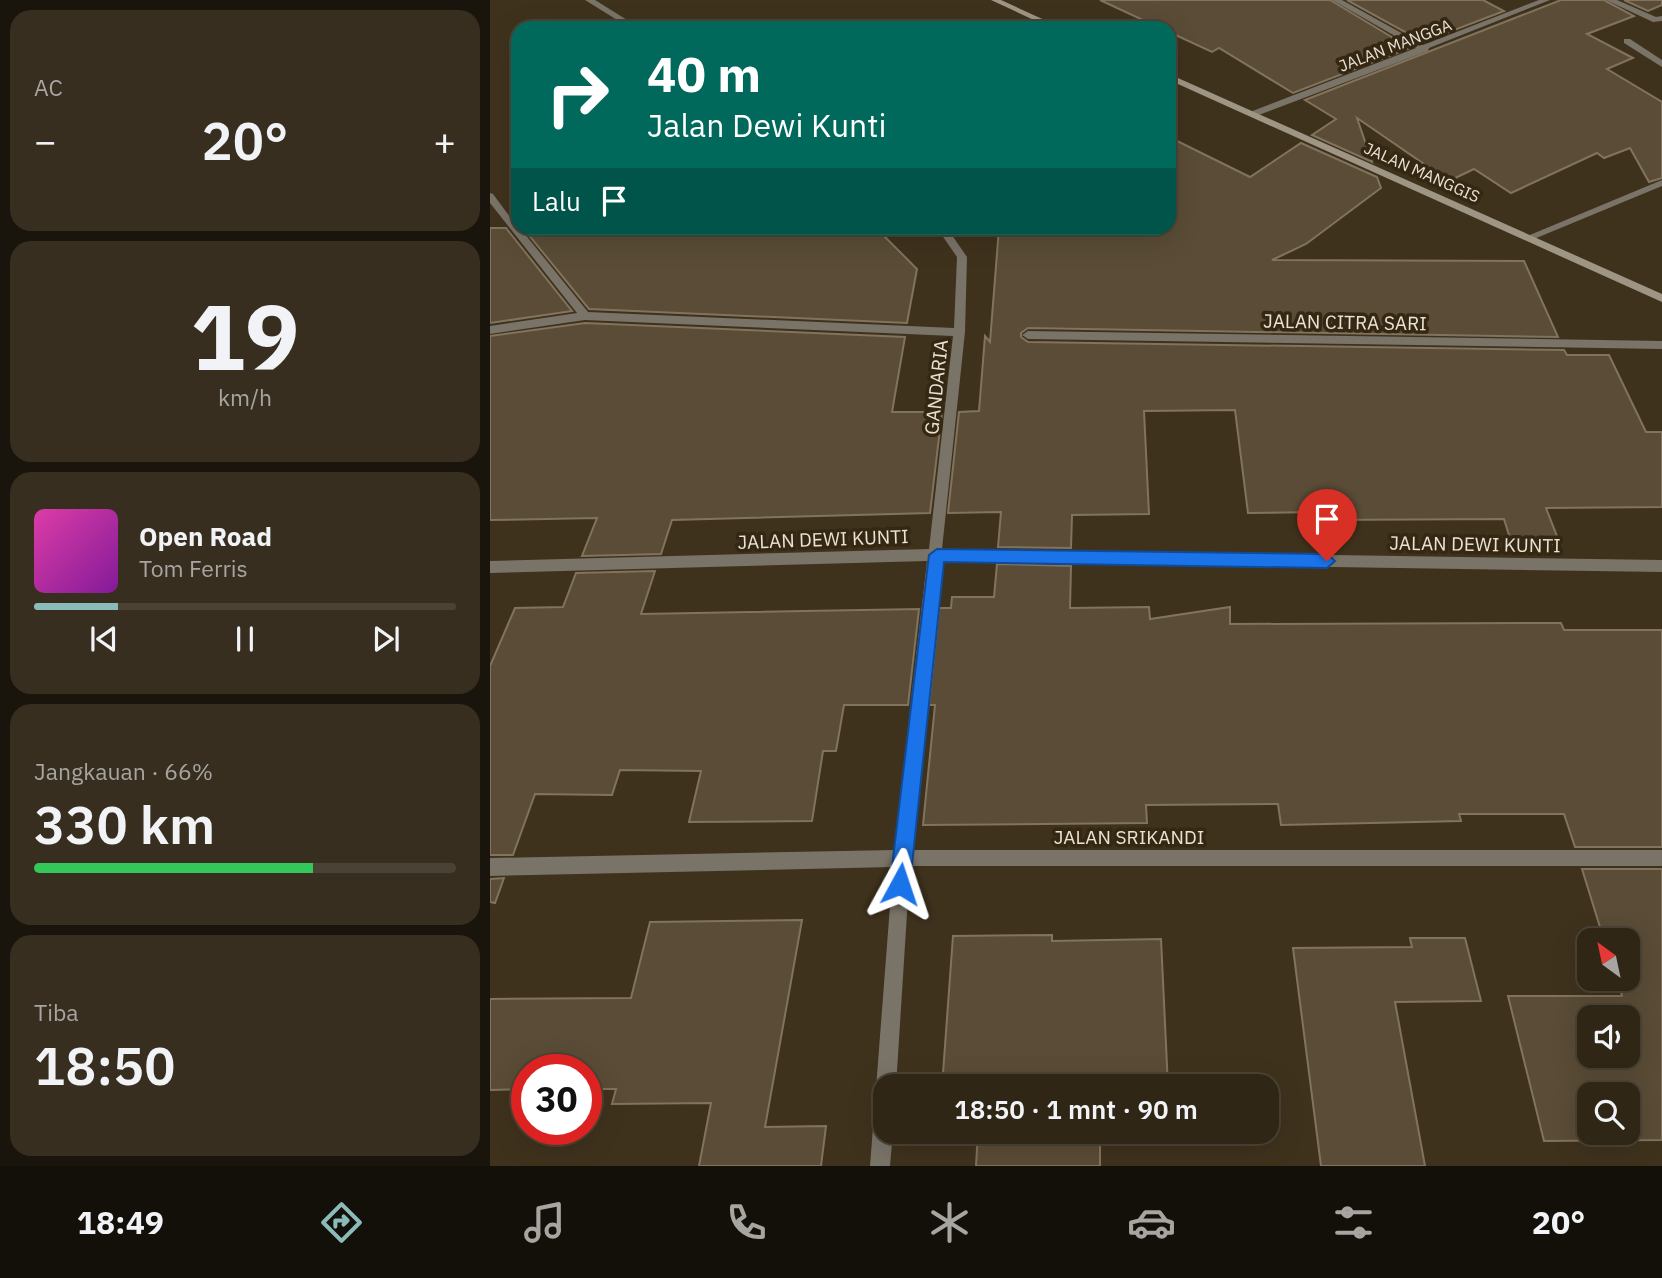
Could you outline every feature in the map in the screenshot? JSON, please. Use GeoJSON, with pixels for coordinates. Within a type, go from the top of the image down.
{"type":"FeatureCollection","features":[{"type":"Feature","properties":{"kind":"street"},"geometry":{"type":"LineString","coordinates":[[589,0],[624,21]]}},
{"type":"Feature","properties":{"kind":"street"},"geometry":{"type":"LineString","coordinates":[[995,0],[1042,21]]}},
{"type":"Feature","properties":{"kind":"street"},"geometry":{"type":"LineString","coordinates":[[1336,0],[1425,49]]}},
{"type":"Feature","properties":{"kind":"street","name":"JALAN MANGGA"},"geometry":{"type":"LineString","coordinates":[[1253,114],[1546,0]]}},
{"type":"Feature","properties":{"kind":"street"},"geometry":{"type":"LineString","coordinates":[[1610,0],[1659,19]]}},
{"type":"Feature","properties":{"kind":"street"},"geometry":{"type":"LineString","coordinates":[[1627,41],[1662,64]]}},
{"type":"Feature","properties":{"kind":"street","name":"JALAN MANGGIS"},"geometry":{"type":"LineString","coordinates":[[1176,80],[1662,298]]}},
{"type":"Feature","properties":{"kind":"street"},"geometry":{"type":"LineString","coordinates":[[1530,237],[1662,183]]}},
{"type":"Feature","properties":{"kind":"street"},"geometry":{"type":"LineString","coordinates":[[490,196],[511,223]]}},
{"type":"Feature","properties":{"kind":"street"},"geometry":{"type":"LineString","coordinates":[[521,235],[584,316]]}},
{"type":"Feature","properties":{"kind":"street","name":"GANDARIA"},"geometry":{"type":"LineString","coordinates":[[937,555],[959,332],[962,257],[947,235]]}},
{"type":"Feature","properties":{"kind":"street"},"geometry":{"type":"LineString","coordinates":[[490,330],[584,316],[959,332]]}},
{"type":"Feature","properties":{"kind":"street","name":"JALAN CITRA SARI"},"geometry":{"type":"LineString","coordinates":[[1028,335],[1662,345]]}},
{"type":"Feature","properties":{"kind":"street"},"geometry":{"type":"LineString","coordinates":[[887,1074],[902,859],[937,555]]}},
{"type":"Feature","properties":{"kind":"street","name":"JALAN DEWI KUNTI"},"geometry":{"type":"LineString","coordinates":[[490,567],[937,555],[1662,566]]}},
{"type":"Feature","properties":{"kind":"street","name":"JALAN SRIKANDI"},"geometry":{"type":"LineString","coordinates":[[490,867],[902,859],[1662,858]]}},
{"type":"Feature","properties":{"kind":"street"},"geometry":{"type":"LineString","coordinates":[[880,1166],[882,1144]]}},
{"type":"Feature","properties":{"kind":"building"},"geometry":{"type":"Polygon","coordinates":[[[1100,0],[1330,0],[1410,48],[1293,93],[1219,48],[1212,52],[1176,35],[1176,21],[1145,21],[1100,0]]]}},
{"type":"Feature","properties":{"kind":"building"},"geometry":{"type":"Polygon","coordinates":[[[1347,0],[1483,0],[1504,11],[1423,42],[1347,0]]]}},
{"type":"Feature","properties":{"kind":"building"},"geometry":{"type":"Polygon","coordinates":[[[1561,0],[1604,0],[1634,16],[1587,34],[1633,58],[1607,69],[1662,102],[1662,178],[1649,182],[1630,148],[1604,158],[1597,153],[1511,193],[1474,169],[1449,181],[1357,118],[1372,162],[1312,135],[1336,119],[1305,100],[1561,0]]]}},
{"type":"Feature","properties":{"kind":"building"},"geometry":{"type":"Polygon","coordinates":[[[1624,0],[1662,0],[1662,5],[1648,11],[1624,0]]]}},
{"type":"Feature","properties":{"kind":"building"},"geometry":{"type":"Polygon","coordinates":[[[1176,140],[1250,177],[1301,143],[1377,177],[1381,188],[1306,244],[1272,260],[1524,261],[1558,337],[1028,328],[1021,333],[1021,337],[1028,342],[1564,350],[1567,355],[1609,355],[1646,432],[1662,432],[1662,507],[1546,508],[1560,544],[1512,545],[1504,519],[1317,520],[1315,512],[1248,513],[1235,410],[1144,411],[1149,514],[1072,515],[1071,548],[998,547],[1001,512],[948,513],[959,412],[979,411],[985,336],[990,342],[998,235],[1176,235],[1176,140]]]}},
{"type":"Feature","properties":{"kind":"building"},"geometry":{"type":"Polygon","coordinates":[[[490,228],[506,228],[572,311],[490,323],[490,228]]]}},
{"type":"Feature","properties":{"kind":"building"},"geometry":{"type":"Polygon","coordinates":[[[529,235],[883,235],[917,269],[907,323],[589,309],[529,235]]]}},
{"type":"Feature","properties":{"kind":"building"},"geometry":{"type":"Polygon","coordinates":[[[585,323],[905,337],[892,412],[942,412],[930,513],[672,520],[661,554],[582,556],[597,518],[490,520],[490,336],[585,323]]]}},
{"type":"Feature","properties":{"kind":"building"},"geometry":{"type":"Polygon","coordinates":[[[997,564],[1071,566],[1070,608],[1149,607],[1150,619],[1230,607],[1230,624],[1561,623],[1564,630],[1662,630],[1662,847],[1575,847],[1564,814],[1459,814],[1461,821],[1281,825],[1278,804],[1146,805],[1147,823],[923,825],[935,705],[929,705],[939,608],[951,608],[952,597],[994,597],[997,564]]]}},
{"type":"Feature","properties":{"kind":"building"},"geometry":{"type":"Polygon","coordinates":[[[655,571],[641,614],[919,609],[908,705],[844,705],[836,751],[823,751],[812,821],[689,822],[701,771],[620,770],[612,795],[535,794],[513,855],[490,855],[490,666],[515,608],[563,607],[576,573],[655,571]]]}},
{"type":"Feature","properties":{"kind":"building"},"geometry":{"type":"Polygon","coordinates":[[[1582,869],[1662,869],[1662,1140],[1640,1140],[1640,1082],[1577,1082],[1577,1141],[1544,1141],[1508,996],[1622,996],[1621,991],[1640,991],[1640,928],[1600,928],[1582,869]]]}},
{"type":"Feature","properties":{"kind":"building"},"geometry":{"type":"Polygon","coordinates":[[[504,878],[495,903],[490,902],[490,879],[504,878]]]}},
{"type":"Feature","properties":{"kind":"building"},"geometry":{"type":"Polygon","coordinates":[[[802,920],[765,1127],[826,1126],[821,1166],[699,1166],[711,1103],[612,1104],[616,1089],[602,1089],[602,1054],[511,1054],[511,1089],[490,1090],[490,999],[631,998],[650,922],[802,920]]]}},
{"type":"Feature","properties":{"kind":"building"},"geometry":{"type":"Polygon","coordinates":[[[1052,935],[1052,941],[1161,939],[1167,1074],[943,1074],[953,936],[1052,935]]]}},
{"type":"Feature","properties":{"kind":"building"},"geometry":{"type":"Polygon","coordinates":[[[1410,938],[1465,938],[1481,1001],[1395,1002],[1425,1166],[1321,1166],[1293,948],[1412,947],[1410,938]]]}},
{"type":"Feature","properties":{"kind":"building"},"geometry":{"type":"Polygon","coordinates":[[[977,1144],[1100,1144],[1100,1166],[976,1166],[977,1144]]]}},
{"type":"Feature","properties":{"kind":"route"},"geometry":{"type":"LineString","coordinates":[[900,884],[937,555],[1327,561]]}}]}
